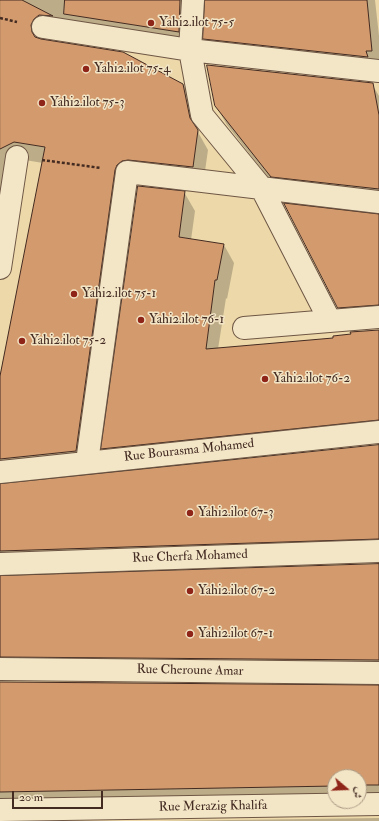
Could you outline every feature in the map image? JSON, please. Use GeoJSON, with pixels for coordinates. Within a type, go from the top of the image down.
{"type":"FeatureCollection","features":[{"type":"Feature","properties":{"kind":"street"},"geometry":{"type":"LineString","coordinates":[[193,0],[190,50],[202,115],[261,187],[330,321]]}},
{"type":"Feature","properties":{"kind":"street"},"geometry":{"type":"LineString","coordinates":[[43,28],[190,50],[379,71]]}},
{"type":"Feature","properties":{"kind":"street"},"geometry":{"type":"LineString","coordinates":[[0,268],[17,157]]}},
{"type":"Feature","properties":{"kind":"street"},"geometry":{"type":"LineString","coordinates":[[86,462],[127,172],[379,202]]}},
{"type":"Feature","properties":{"kind":"street"},"geometry":{"type":"LineString","coordinates":[[244,328],[379,317]]}},
{"type":"Feature","properties":{"kind":"street","name":"Rue Bourasma Mohamed"},"geometry":{"type":"LineString","coordinates":[[0,472],[379,432]]}},
{"type":"Feature","properties":{"kind":"street","name":"Rue Cherfa Mohamed"},"geometry":{"type":"LineString","coordinates":[[0,564],[379,551]]}},
{"type":"Feature","properties":{"kind":"street","name":"Rue Cheroune Amar"},"geometry":{"type":"LineString","coordinates":[[0,669],[379,674]]}},
{"type":"Feature","properties":{"kind":"street","name":"Rue Merazig Khalifa"},"geometry":{"type":"LineString","coordinates":[[0,810],[379,804]]}},
{"type":"Feature","properties":{"kind":"path"},"geometry":{"type":"LineString","coordinates":[[17,157],[127,172]]}},
{"type":"Feature","properties":{"kind":"building"},"geometry":{"type":"Polygon","coordinates":[[[0,0],[22,0],[53,16],[39,15],[34,19],[31,25],[32,32],[35,37],[123,52],[183,84],[190,118],[198,130],[193,167],[128,160],[122,161],[117,165],[115,170],[76,451],[0,459],[0,376],[45,147],[14,142],[0,149],[0,0]]]}},
{"type":"Feature","properties":{"kind":"building","name":"Yahi2.ilot 75-5"},"geometry":{"type":"Polygon","coordinates":[[[65,0],[180,0],[179,32],[64,14],[65,0]]]}},
{"type":"Feature","properties":{"kind":"building"},"geometry":{"type":"Polygon","coordinates":[[[205,0],[367,0],[372,51],[366,51],[368,57],[203,39],[205,0]]]}},
{"type":"Feature","properties":{"kind":"building"},"geometry":{"type":"Polygon","coordinates":[[[207,65],[373,83],[379,115],[379,189],[271,177],[215,106],[207,65]]]}},
{"type":"Feature","properties":{"kind":"building"},"geometry":{"type":"Polygon","coordinates":[[[138,186],[185,191],[179,237],[224,244],[217,280],[215,280],[206,349],[333,338],[333,336],[351,334],[350,332],[379,330],[379,420],[101,449],[138,186]]]}},
{"type":"Feature","properties":{"kind":"building"},"geometry":{"type":"Polygon","coordinates":[[[284,203],[379,214],[379,305],[338,308],[284,203]]]}},
{"type":"Feature","properties":{"kind":"building","name":"Yahi2.ilot 67-3"},"geometry":{"type":"Polygon","coordinates":[[[379,445],[379,539],[0,551],[0,484],[379,445]]]}},
{"type":"Feature","properties":{"kind":"building"},"geometry":{"type":"Polygon","coordinates":[[[379,564],[379,660],[0,657],[0,576],[379,564]]]}},
{"type":"Feature","properties":{"kind":"building"},"geometry":{"type":"Polygon","coordinates":[[[0,682],[379,685],[379,785],[367,785],[367,769],[327,769],[327,786],[0,792],[0,682]]]}},
{"type":"Feature","properties":{"kind":"place","name":"Yahi2.ilot 75-5"},"geometry":{"type":"Point","coordinates":[151,23]}},
{"type":"Feature","properties":{"kind":"place","name":"Yahi2.ilot 75-4"},"geometry":{"type":"Point","coordinates":[86,69]}},
{"type":"Feature","properties":{"kind":"place","name":"Yahi2.ilot 75-3"},"geometry":{"type":"Point","coordinates":[42,103]}},
{"type":"Feature","properties":{"kind":"place","name":"Yahi2.ilot 75-1"},"geometry":{"type":"Point","coordinates":[74,294]}},
{"type":"Feature","properties":{"kind":"place","name":"Yahi2.ilot 76-1"},"geometry":{"type":"Point","coordinates":[141,320]}},
{"type":"Feature","properties":{"kind":"place","name":"Yahi2.ilot 75-2"},"geometry":{"type":"Point","coordinates":[22,341]}},
{"type":"Feature","properties":{"kind":"place","name":"Yahi2.ilot 76-2"},"geometry":{"type":"Point","coordinates":[265,379]}},
{"type":"Feature","properties":{"kind":"place","name":"Yahi2.ilot 67-3"},"geometry":{"type":"Point","coordinates":[190,513]}},
{"type":"Feature","properties":{"kind":"place","name":"Yahi2.ilot 67-2"},"geometry":{"type":"Point","coordinates":[190,591]}},
{"type":"Feature","properties":{"kind":"place","name":"Yahi2.ilot 67-1"},"geometry":{"type":"Point","coordinates":[190,634]}}]}
